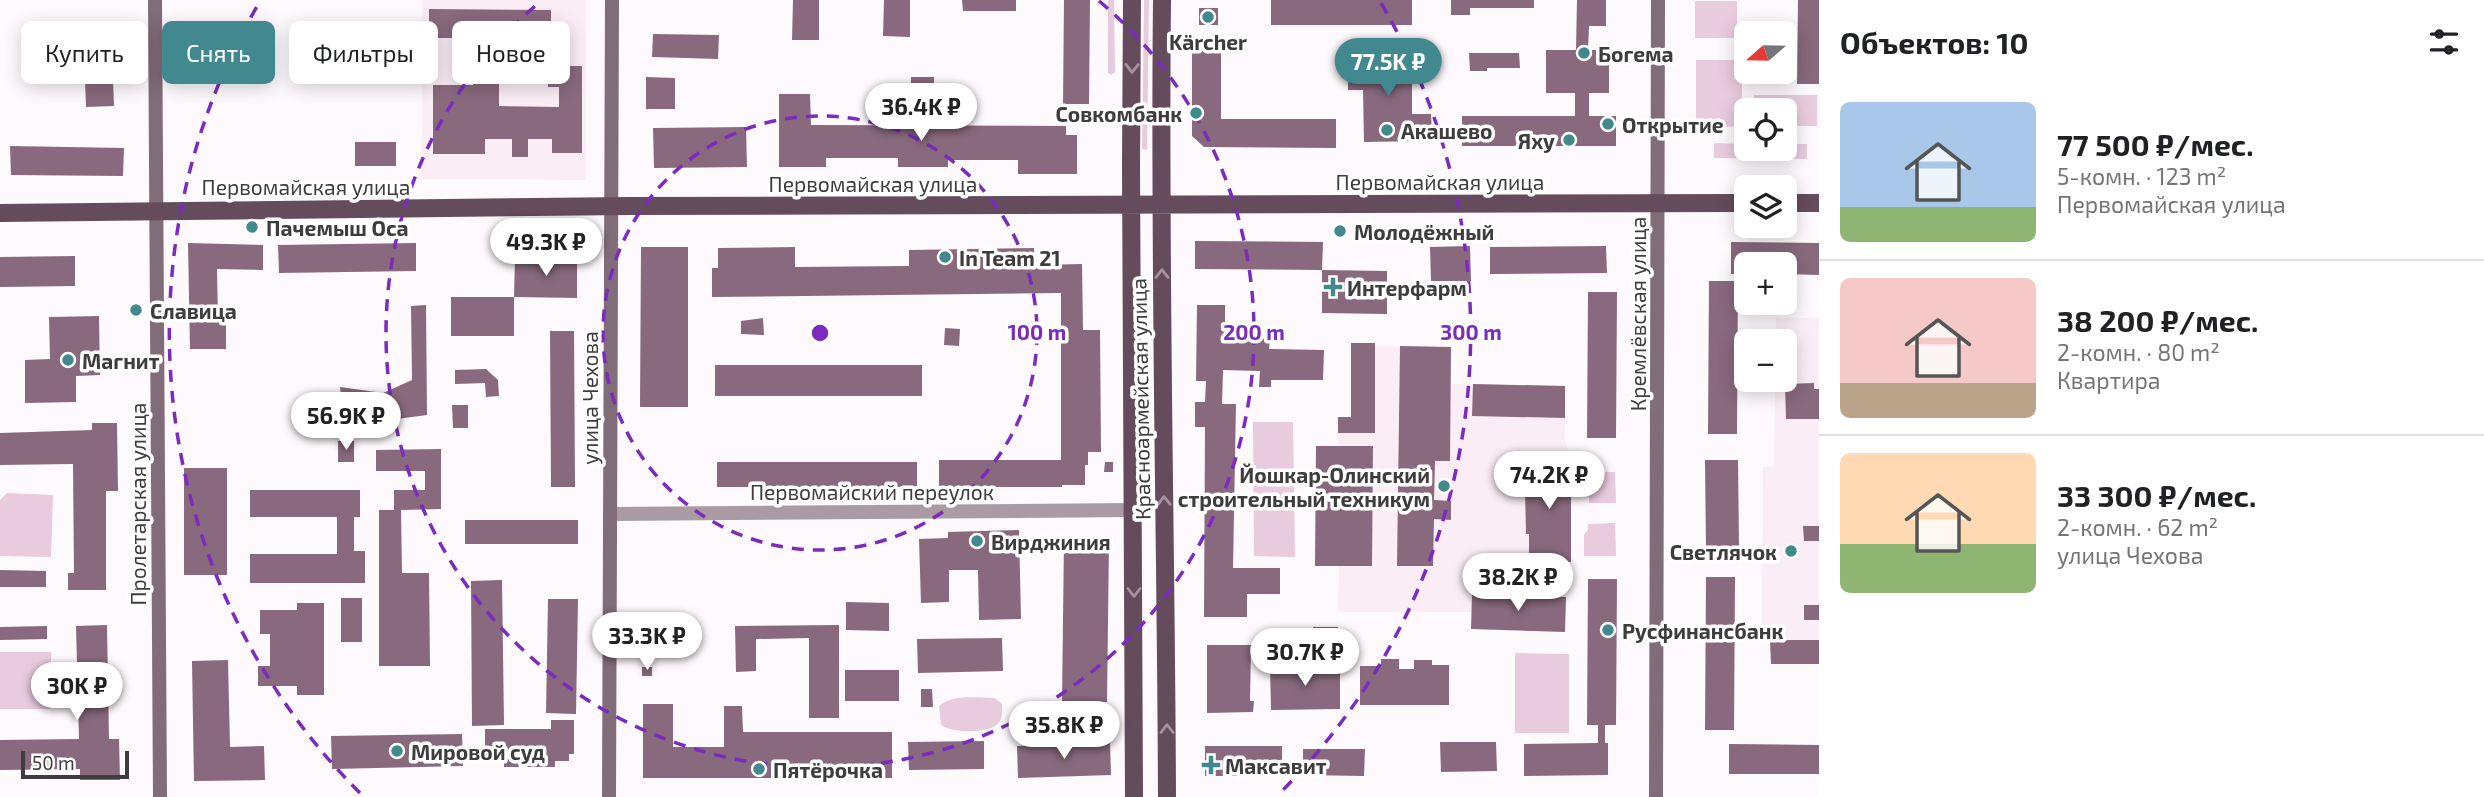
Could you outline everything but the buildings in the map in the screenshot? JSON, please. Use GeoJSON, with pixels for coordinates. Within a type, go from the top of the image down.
{"type":"FeatureCollection","features":[{"type":"Feature","properties":{"kind":"main road","name":"Красноармейская улица"},"geometry":{"type":"LineString","coordinates":[[1132,0],[1134,797]]}},
{"type":"Feature","properties":{"kind":"main road","name":"Красноармейская улица"},"geometry":{"type":"LineString","coordinates":[[1162,0],[1161,204],[1167,797]]}},
{"type":"Feature","properties":{"kind":"main road","name":"Первомайская улица"},"geometry":{"type":"LineString","coordinates":[[0,213],[611,206],[1734,203]]}},
{"type":"Feature","properties":{"kind":"main road"},"geometry":{"type":"LineString","coordinates":[[1797,203],[1819,203]]}},
{"type":"Feature","properties":{"kind":"street","name":"Пролетарская улица"},"geometry":{"type":"LineString","coordinates":[[155,0],[160,797]]}},
{"type":"Feature","properties":{"kind":"street","name":"улица Чехова"},"geometry":{"type":"LineString","coordinates":[[609,797],[611,0]]}},
{"type":"Feature","properties":{"kind":"street","name":"Кремлёвская улица"},"geometry":{"type":"LineString","coordinates":[[1656,797],[1658,0]]}},
{"type":"Feature","properties":{"kind":"street","name":"Первомайский переулок"},"geometry":{"type":"LineString","coordinates":[[610,514],[1134,510]]}},
{"type":"Feature","properties":{"kind":"shaded area"},"geometry":{"type":"Polygon","coordinates":[[[422,0],[586,0],[586,180],[422,179],[422,84],[438,84],[438,21],[422,21],[422,0]]]}},
{"type":"Feature","properties":{"kind":"shaded area"},"geometry":{"type":"Polygon","coordinates":[[[1108,0],[1114,0],[1115,72],[1111,75],[1108,73],[1108,0]]]}},
{"type":"Feature","properties":{"kind":"shaded area"},"geometry":{"type":"Polygon","coordinates":[[[1144,0],[1149,0],[1147,150],[1142,149],[1144,0]]]}},
{"type":"Feature","properties":{"kind":"shaded area"},"geometry":{"type":"Polygon","coordinates":[[[1695,1],[1737,1],[1734,38],[1695,38],[1695,1]]]}},
{"type":"Feature","properties":{"kind":"shaded area"},"geometry":{"type":"Polygon","coordinates":[[[1696,60],[1734,60],[1734,84],[1742,84],[1742,98],[1734,98],[1734,127],[1696,126],[1696,60]]]}},
{"type":"Feature","properties":{"kind":"shaded area"},"geometry":{"type":"Polygon","coordinates":[[[1754,95],[1817,95],[1817,126],[1797,126],[1797,98],[1754,98],[1754,95]]]}},
{"type":"Feature","properties":{"kind":"shaded area"},"geometry":{"type":"Polygon","coordinates":[[[1714,143],[1734,144],[1734,158],[1714,158],[1714,143]]]}},
{"type":"Feature","properties":{"kind":"shaded area"},"geometry":{"type":"Polygon","coordinates":[[[1797,144],[1807,144],[1807,159],[1797,159],[1797,144]]]}},
{"type":"Feature","properties":{"kind":"shaded area","name":"Светлячок"},"geometry":{"type":"Polygon","coordinates":[[[1776,318],[1819,318],[1819,664],[1771,664],[1770,641],[1762,636],[1763,467],[1774,466],[1775,392],[1797,392],[1797,329],[1776,329],[1776,318]]]}},
{"type":"Feature","properties":{"kind":"shaded area","name":"Йошкар-Олинский строительный техникум"},"geometry":{"type":"Polygon","coordinates":[[[1351,343],[1451,347],[1451,384],[1565,386],[1565,440],[1571,459],[1571,562],[1551,562],[1551,597],[1472,612],[1338,612],[1339,566],[1315,566],[1316,446],[1338,446],[1338,417],[1351,417],[1351,343]]]}},
{"type":"Feature","properties":{"kind":"shaded area"},"geometry":{"type":"Polygon","coordinates":[[[1253,422],[1293,422],[1295,557],[1254,556],[1253,422]]]}},
{"type":"Feature","properties":{"kind":"shaded area"},"geometry":{"type":"Polygon","coordinates":[[[1584,472],[1615,472],[1616,503],[1589,503],[1589,492],[1584,492],[1584,472]]]}},
{"type":"Feature","properties":{"kind":"shaded area"},"geometry":{"type":"Polygon","coordinates":[[[7,493],[53,495],[51,557],[0,556],[0,500],[7,493]]]}},
{"type":"Feature","properties":{"kind":"shaded area"},"geometry":{"type":"Polygon","coordinates":[[[1615,523],[1616,556],[1584,556],[1584,535],[1588,524],[1615,523]]]}},
{"type":"Feature","properties":{"kind":"shaded area"},"geometry":{"type":"Polygon","coordinates":[[[0,652],[51,652],[51,709],[0,709],[0,652]]]}},
{"type":"Feature","properties":{"kind":"shaded area"},"geometry":{"type":"Polygon","coordinates":[[[1515,653],[1569,654],[1569,733],[1515,733],[1515,653]]]}},
{"type":"Feature","properties":{"kind":"shaded area"},"geometry":{"type":"Polygon","coordinates":[[[966,698],[995,698],[1002,704],[1001,719],[996,726],[972,731],[954,730],[941,725],[939,706],[945,702],[966,698]]]}},
{"type":"Feature","properties":{"kind":"place","name":"Kärcher"},"geometry":{"type":"Point","coordinates":[1208,17]}},
{"type":"Feature","properties":{"kind":"place","name":"Богема"},"geometry":{"type":"Point","coordinates":[1584,53]}},
{"type":"Feature","properties":{"kind":"place","name":"Совкомбанк"},"geometry":{"type":"Point","coordinates":[1196,113]}},
{"type":"Feature","properties":{"kind":"place","name":"Открытие"},"geometry":{"type":"Point","coordinates":[1608,124]}},
{"type":"Feature","properties":{"kind":"place","name":"Акашево"},"geometry":{"type":"Point","coordinates":[1387,130]}},
{"type":"Feature","properties":{"kind":"place","name":"Яху"},"geometry":{"type":"Point","coordinates":[1569,140]}},
{"type":"Feature","properties":{"kind":"place","name":"Пачемыш Оса"},"geometry":{"type":"Point","coordinates":[252,227]}},
{"type":"Feature","properties":{"kind":"place","name":"Молодёжный"},"geometry":{"type":"Point","coordinates":[1340,231]}},
{"type":"Feature","properties":{"kind":"place","name":"In Team 21"},"geometry":{"type":"Point","coordinates":[945,257]}},
{"type":"Feature","properties":{"kind":"place","name":"Интерфарм"},"geometry":{"type":"Point","coordinates":[1333,287]}},
{"type":"Feature","properties":{"kind":"place","name":"Славица"},"geometry":{"type":"Point","coordinates":[136,310]}},
{"type":"Feature","properties":{"kind":"place","name":"Магнит"},"geometry":{"type":"Point","coordinates":[68,360]}},
{"type":"Feature","properties":{"kind":"place","name":"Йошкар-Олинский строительный техникум"},"geometry":{"type":"Point","coordinates":[1444,486]}},
{"type":"Feature","properties":{"kind":"place","name":"Вирджиния"},"geometry":{"type":"Point","coordinates":[977,541]}},
{"type":"Feature","properties":{"kind":"place","name":"Светлячок"},"geometry":{"type":"Point","coordinates":[1791,551]}},
{"type":"Feature","properties":{"kind":"place","name":"Русфинансбанк"},"geometry":{"type":"Point","coordinates":[1608,630]}},
{"type":"Feature","properties":{"kind":"place","name":"Мировой суд"},"geometry":{"type":"Point","coordinates":[397,751]}},
{"type":"Feature","properties":{"kind":"place","name":"Максавит"},"geometry":{"type":"Point","coordinates":[1211,765]}},
{"type":"Feature","properties":{"kind":"place","name":"Пятёрочка"},"geometry":{"type":"Point","coordinates":[759,769]}}]}
